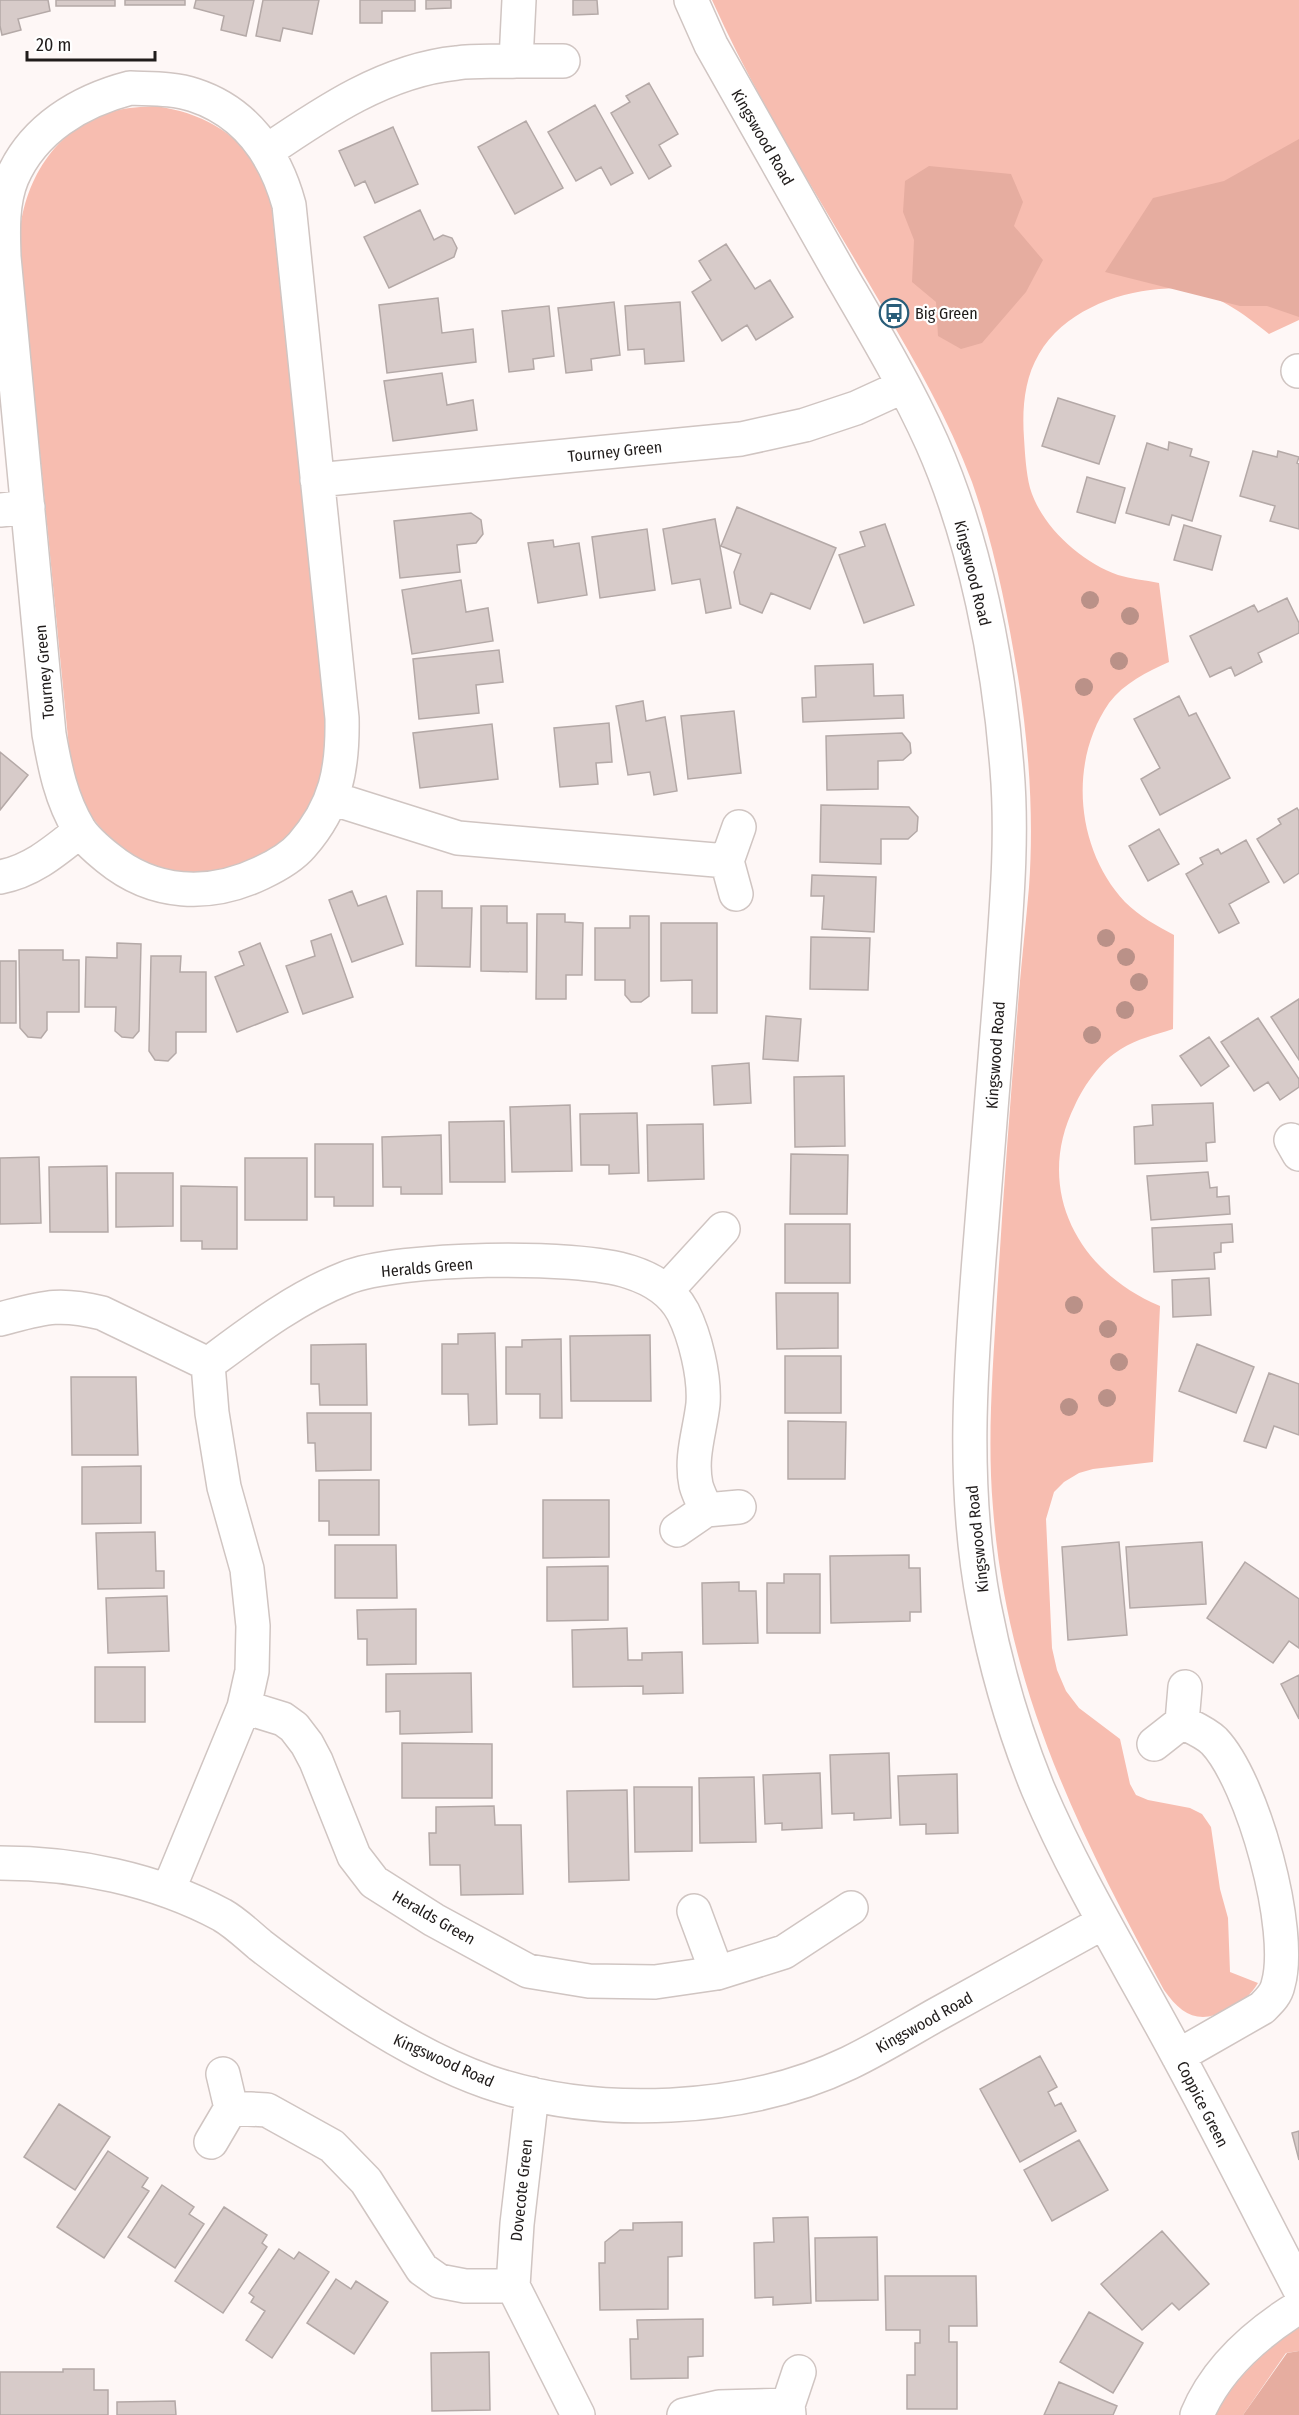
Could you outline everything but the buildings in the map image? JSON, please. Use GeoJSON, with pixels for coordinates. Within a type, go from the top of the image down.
{"type":"FeatureCollection","features":[{"type":"Feature","properties":{"kind":"street"},"geometry":{"type":"LineString","coordinates":[[516,61],[519,0]]}},
{"type":"Feature","properties":{"kind":"street","name":"Kingswood Road"},"geometry":{"type":"LineString","coordinates":[[0,1863],[41,1863],[116,1876],[168,1891],[224,1916],[326,1994],[377,2029],[428,2056],[487,2082],[532,2094],[577,2101],[644,2105],[692,2104],[770,2091],[848,2064],[1104,1922],[1068,1855],[1038,1788],[1016,1728],[998,1669],[983,1602],[975,1544],[969,1442],[971,1388],[1004,942],[1009,837],[1008,772],[1001,709],[988,633],[971,556],[954,499],[933,445],[904,386],[711,45],[691,0]]}},
{"type":"Feature","properties":{"kind":"street"},"geometry":{"type":"LineString","coordinates":[[267,151],[315,118],[374,87],[419,70],[456,63],[563,61]]}},
{"type":"Feature","properties":{"kind":"street","name":"Tourney Green"},"geometry":{"type":"LineString","coordinates":[[130,88],[160,89],[193,95],[226,110],[249,129],[267,151],[281,177],[289,205],[342,718],[340,773],[318,824],[301,846],[278,865],[250,879],[220,888],[192,891],[166,888],[141,879],[119,867],[99,852],[80,831],[66,803],[56,772],[14,509],[4,257],[6,176],[55,123],[72,110],[101,95],[130,88]]}},
{"type":"Feature","properties":{"kind":"street","name":"Tourney Green"},"geometry":{"type":"LineString","coordinates":[[317,480],[741,439],[805,425],[856,408],[904,386]]}},
{"type":"Feature","properties":{"kind":"street"},"geometry":{"type":"LineString","coordinates":[[331,798],[458,838],[727,861]]}},
{"type":"Feature","properties":{"kind":"street"},"geometry":{"type":"LineString","coordinates":[[736,894],[727,861],[739,827]]}},
{"type":"Feature","properties":{"kind":"street"},"geometry":{"type":"LineString","coordinates":[[0,877],[18,874],[38,864],[80,831]]}},
{"type":"Feature","properties":{"kind":"street"},"geometry":{"type":"LineString","coordinates":[[706,1510],[696,1485],[694,1456],[703,1402],[699,1360],[682,1310],[667,1290],[723,1229]]}},
{"type":"Feature","properties":{"kind":"street","name":"Heralds Green"},"geometry":{"type":"LineString","coordinates":[[208,1364],[302,1298],[348,1277],[390,1268],[454,1263],[536,1261],[590,1265],[629,1272],[667,1290]]}},
{"type":"Feature","properties":{"kind":"street"},"geometry":{"type":"LineString","coordinates":[[0,1319],[38,1308],[61,1306],[85,1309],[102,1313],[208,1364],[212,1413],[224,1487],[247,1569],[253,1626],[252,1671],[244,1707],[168,1891]]}},
{"type":"Feature","properties":{"kind":"street"},"geometry":{"type":"LineString","coordinates":[[677,1530],[706,1510],[739,1507]]}},
{"type":"Feature","properties":{"kind":"street"},"geometry":{"type":"LineString","coordinates":[[1154,1744],[1182,1722],[1185,1687]]}},
{"type":"Feature","properties":{"kind":"street","name":"Heralds Green"},"geometry":{"type":"LineString","coordinates":[[244,1707],[283,1719],[294,1726],[316,1761],[354,1856],[374,1882],[434,1920],[528,1971],[600,1981],[655,1982],[717,1973],[784,1952],[851,1908]]}},
{"type":"Feature","properties":{"kind":"street"},"geometry":{"type":"LineString","coordinates":[[1178,2056],[1262,2007],[1272,1998],[1278,1987],[1282,1943],[1275,1896],[1255,1820],[1235,1773],[1213,1740],[1182,1722]]}},
{"type":"Feature","properties":{"kind":"street"},"geometry":{"type":"LineString","coordinates":[[694,1911],[717,1973]]}},
{"type":"Feature","properties":{"kind":"street","name":"Coppice Green"},"geometry":{"type":"LineString","coordinates":[[1104,1922],[1178,2056],[1299,2288]]}},
{"type":"Feature","properties":{"kind":"street"},"geometry":{"type":"LineString","coordinates":[[211,2142],[231,2108],[223,2074]]}},
{"type":"Feature","properties":{"kind":"street","name":"Dovecote Green"},"geometry":{"type":"LineString","coordinates":[[513,2286],[517,2224],[532,2094]]}},
{"type":"Feature","properties":{"kind":"street"},"geometry":{"type":"LineString","coordinates":[[231,2108],[267,2110],[332,2146],[366,2181],[422,2269],[439,2281],[465,2286],[513,2286],[578,2415]]}},
{"type":"Feature","properties":{"kind":"street"},"geometry":{"type":"LineString","coordinates":[[1197,2415],[1205,2394],[1260,2333],[1299,2307]]}},
{"type":"Feature","properties":{"kind":"street"},"geometry":{"type":"LineString","coordinates":[[684,2415],[719,2407],[789,2410],[799,2372]]}},
{"type":"Feature","properties":{"kind":"shaded area"},"geometry":{"type":"Polygon","coordinates":[[[712,0],[1299,0],[1299,320],[1269,334],[1239,312],[1206,294],[1176,288],[1124,295],[1075,316],[1049,340],[1039,354],[1030,374],[1023,417],[1025,457],[1030,488],[1043,516],[1064,541],[1090,561],[1118,575],[1159,583],[1169,662],[1129,684],[1109,703],[1096,726],[1087,752],[1083,778],[1083,805],[1096,857],[1109,881],[1130,907],[1174,935],[1173,1029],[1127,1046],[1114,1054],[1094,1074],[1075,1105],[1063,1136],[1059,1167],[1062,1197],[1071,1224],[1086,1250],[1106,1272],[1131,1291],[1160,1306],[1153,1462],[1093,1469],[1079,1473],[1064,1482],[1054,1492],[1046,1519],[1052,1648],[1057,1670],[1066,1691],[1079,1708],[1120,1739],[1130,1784],[1136,1795],[1148,1800],[1190,1808],[1202,1814],[1211,1827],[1220,1889],[1228,1918],[1230,1972],[1258,1983],[1238,2004],[1219,2014],[1200,2017],[1192,2015],[1185,2012],[1171,1999],[1164,1990],[1103,1874],[1052,1758],[1031,1699],[1014,1638],[1001,1575],[991,1482],[991,1403],[1004,1183],[1029,887],[1031,834],[1030,782],[1022,703],[993,554],[972,482],[931,391],[771,116],[712,0]]]}},
{"type":"Feature","properties":{"kind":"shaded area"},"geometry":{"type":"Polygon","coordinates":[[[156,106],[196,116],[229,135],[254,163],[271,201],[326,726],[325,765],[322,779],[311,803],[293,830],[259,856],[237,867],[213,873],[170,870],[130,853],[97,824],[85,806],[76,785],[69,748],[19,240],[27,198],[35,178],[59,144],[74,130],[93,119],[114,111],[156,106]]]}},
{"type":"Feature","properties":{"kind":"shaded area"},"geometry":{"type":"Polygon","coordinates":[[[1299,139],[1299,317],[1267,306],[1240,306],[1105,272],[1153,198],[1224,181],[1299,139]]]}},
{"type":"Feature","properties":{"kind":"shaded area"},"geometry":{"type":"Polygon","coordinates":[[[929,166],[1011,174],[1023,202],[1014,226],[1043,260],[1026,292],[982,343],[961,349],[938,336],[936,302],[912,282],[914,240],[903,212],[905,181],[929,166]]]}},
{"type":"Feature","properties":{"kind":"shaded area"},"geometry":{"type":"Polygon","coordinates":[[[1299,2326],[1299,2351],[1286,2353],[1243,2415],[1216,2415],[1232,2389],[1252,2366],[1299,2326]]]}},
{"type":"Feature","properties":{"kind":"shaded area"},"geometry":{"type":"Polygon","coordinates":[[[1299,2351],[1299,2415],[1243,2415],[1287,2353],[1299,2351]]]}},
{"type":"Feature","properties":{"kind":"place","name":"Big Green"},"geometry":{"type":"Point","coordinates":[894,313]}}]}
